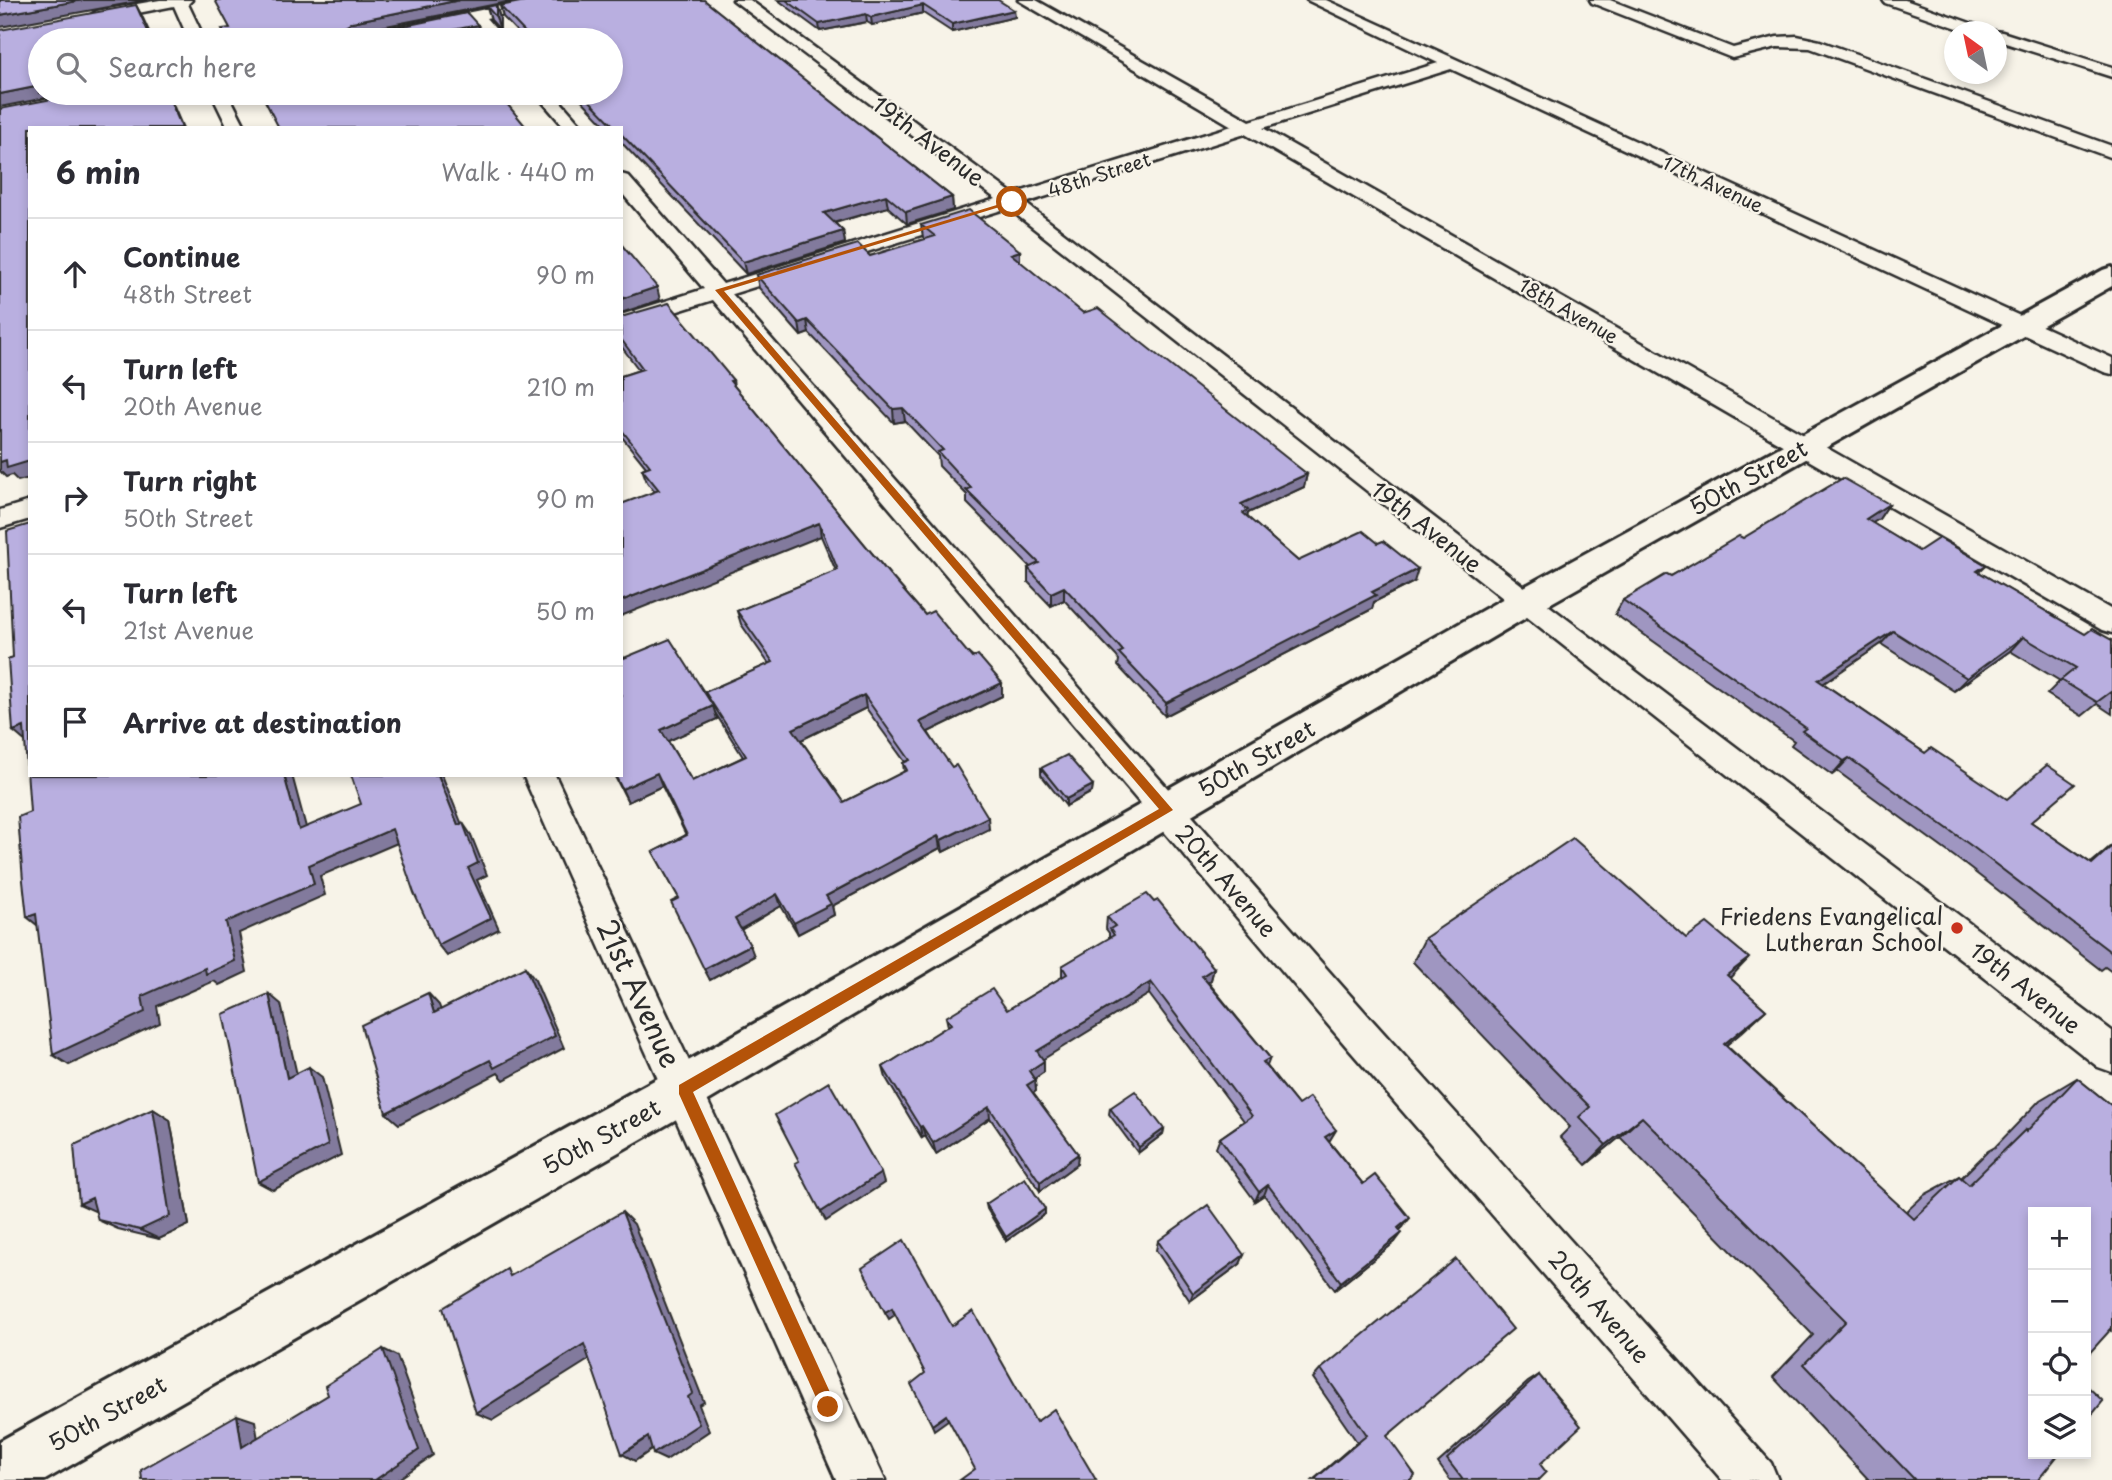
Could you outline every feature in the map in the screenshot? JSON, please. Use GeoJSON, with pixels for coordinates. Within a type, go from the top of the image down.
{"type":"FeatureCollection","features":[{"type":"Feature","properties":{"kind":"street"},"geometry":{"type":"LineString","coordinates":[[84,19],[181,0],[192,28]]}},
{"type":"Feature","properties":{"kind":"street"},"geometry":{"type":"LineString","coordinates":[[414,28],[552,0]]}},
{"type":"Feature","properties":{"kind":"street","name":"19th Avenue"},"geometry":{"type":"LineString","coordinates":[[740,0],[1012,202],[1525,602],[2112,1054]]}},
{"type":"Feature","properties":{"kind":"street","name":"18th Avenue"},"geometry":{"type":"LineString","coordinates":[[1025,0],[2112,622]]}},
{"type":"Feature","properties":{"kind":"street","name":"17th Avenue"},"geometry":{"type":"LineString","coordinates":[[1314,0],[2112,367]]}},
{"type":"Feature","properties":{"kind":"street"},"geometry":{"type":"LineString","coordinates":[[1597,0],[1732,53],[1777,42],[1814,44],[2112,152]]}},
{"type":"Feature","properties":{"kind":"street"},"geometry":{"type":"LineString","coordinates":[[1890,0],[1953,21]]}},
{"type":"Feature","properties":{"kind":"street"},"geometry":{"type":"LineString","coordinates":[[475,15],[486,28]]}},
{"type":"Feature","properties":{"kind":"street"},"geometry":{"type":"LineString","coordinates":[[2007,38],[2112,72]]}},
{"type":"Feature","properties":{"kind":"street","name":"48th Street"},"geometry":{"type":"LineString","coordinates":[[623,321],[1455,63]]}},
{"type":"Feature","properties":{"kind":"street"},"geometry":{"type":"LineString","coordinates":[[226,105],[236,126]]}},
{"type":"Feature","properties":{"kind":"street"},"geometry":{"type":"LineString","coordinates":[[555,105],[573,126]]}},
{"type":"Feature","properties":{"kind":"street","name":"20th Avenue"},"geometry":{"type":"LineString","coordinates":[[623,182],[719,290],[1377,1054],[1754,1480]]}},
{"type":"Feature","properties":{"kind":"street","name":"50th Street"},"geometry":{"type":"LineString","coordinates":[[0,1473],[684,1089],[1525,602],[2112,275]]}},
{"type":"Feature","properties":{"kind":"street"},"geometry":{"type":"LineString","coordinates":[[0,519],[28,511]]}},
{"type":"Feature","properties":{"kind":"street","name":"21st Avenue"},"geometry":{"type":"LineString","coordinates":[[540,777],[861,1480]]}},
{"type":"Feature","properties":{"kind":"building"},"geometry":{"type":"Polygon","coordinates":[[[0,0],[83,0],[0,15],[0,0]]]}},
{"type":"Feature","properties":{"kind":"building"},"geometry":{"type":"Polygon","coordinates":[[[215,0],[460,0],[352,22],[343,28],[230,28],[215,0]]]}},
{"type":"Feature","properties":{"kind":"building"},"geometry":{"type":"Polygon","coordinates":[[[530,0],[704,0],[952,197],[906,212],[886,195],[824,213],[843,231],[743,262],[623,136],[623,126],[614,126],[594,105],[623,105],[623,28],[521,28],[500,6],[530,0]]]}},
{"type":"Feature","properties":{"kind":"building"},"geometry":{"type":"Polygon","coordinates":[[[786,0],[998,0],[1014,10],[952,24],[923,5],[871,17],[866,14],[819,24],[786,0]]]}},
{"type":"Feature","properties":{"kind":"building"},"geometry":{"type":"Polygon","coordinates":[[[136,5],[147,28],[28,28],[28,88],[0,94],[0,30],[136,5]]]}},
{"type":"Feature","properties":{"kind":"building"},"geometry":{"type":"Polygon","coordinates":[[[496,5],[496,17],[487,7],[496,5]]]}},
{"type":"Feature","properties":{"kind":"building"},"geometry":{"type":"Polygon","coordinates":[[[467,13],[478,25],[463,28],[394,28],[467,13]]]}},
{"type":"Feature","properties":{"kind":"building"},"geometry":{"type":"Polygon","coordinates":[[[28,104],[172,105],[181,126],[28,126],[28,462],[7,468],[6,460],[0,462],[0,109],[28,104]]]}},
{"type":"Feature","properties":{"kind":"building"},"geometry":{"type":"Polygon","coordinates":[[[267,105],[508,105],[525,126],[278,126],[267,105]]]}},
{"type":"Feature","properties":{"kind":"building"},"geometry":{"type":"Polygon","coordinates":[[[969,210],[1020,251],[1011,254],[1083,313],[1098,308],[1307,474],[1241,504],[1248,510],[1243,513],[1298,561],[1363,531],[1378,543],[1383,541],[1418,569],[1372,592],[1376,595],[1166,703],[1119,653],[1123,651],[1064,587],[1051,593],[1028,568],[1039,563],[966,490],[971,488],[938,452],[943,450],[903,408],[893,409],[807,320],[799,323],[756,275],[858,244],[870,256],[935,236],[921,225],[969,210]]]}},
{"type":"Feature","properties":{"kind":"building"},"geometry":{"type":"Polygon","coordinates":[[[623,246],[657,287],[623,298],[623,246]]]}},
{"type":"Feature","properties":{"kind":"building"},"geometry":{"type":"Polygon","coordinates":[[[669,303],[733,380],[730,381],[925,615],[933,611],[972,658],[978,655],[1002,683],[920,722],[952,767],[956,765],[988,817],[941,840],[938,836],[826,896],[831,904],[794,923],[777,894],[735,919],[750,945],[704,969],[671,902],[679,898],[653,852],[687,835],[657,773],[622,789],[616,777],[623,777],[623,657],[670,639],[713,706],[661,730],[692,781],[746,756],[705,692],[773,662],[737,611],[838,570],[819,523],[623,600],[623,503],[659,490],[642,469],[650,466],[623,432],[623,375],[643,369],[623,342],[623,316],[669,303]],[[864,695],[793,729],[844,802],[907,770],[903,763],[910,760],[864,695]]]}},
{"type":"Feature","properties":{"kind":"building"},"geometry":{"type":"Polygon","coordinates":[[[1843,478],[1889,504],[1866,519],[1919,551],[1939,538],[1986,565],[1977,571],[2085,634],[2092,629],[2112,640],[2112,691],[2097,702],[2061,680],[2076,668],[2023,637],[1967,678],[1893,631],[1818,680],[1925,753],[1931,748],[2007,799],[2047,765],[2075,784],[2031,822],[2092,864],[2112,846],[2112,953],[1973,847],[1849,758],[1844,761],[1802,731],[1806,728],[1623,600],[1667,574],[1671,576],[1739,536],[1743,538],[1843,478]]]}},
{"type":"Feature","properties":{"kind":"building"},"geometry":{"type":"Polygon","coordinates":[[[28,525],[28,777],[285,777],[299,830],[361,804],[352,777],[439,777],[458,825],[463,823],[478,863],[468,868],[491,918],[438,945],[414,893],[392,829],[309,865],[314,884],[226,922],[235,961],[206,974],[205,968],[142,996],[145,1012],[53,1055],[36,914],[27,917],[23,881],[18,817],[30,812],[24,727],[13,731],[8,659],[13,657],[7,531],[28,525]]]}},
{"type":"Feature","properties":{"kind":"building"},"geometry":{"type":"Polygon","coordinates":[[[1067,755],[1093,785],[1066,799],[1041,768],[1067,755]]]}},
{"type":"Feature","properties":{"kind":"building"},"geometry":{"type":"Polygon","coordinates":[[[1573,838],[1686,938],[1707,923],[1749,958],[1727,975],[1766,1010],[1724,1044],[1914,1219],[1959,1176],[1969,1185],[2025,1130],[2026,1132],[2077,1078],[2112,1106],[2112,1328],[2091,1351],[2091,1207],[2028,1207],[2028,1459],[2055,1459],[2038,1480],[1915,1480],[1804,1364],[1846,1321],[1642,1117],[1606,1145],[1579,1117],[1590,1107],[1425,938],[1573,838]]]}},
{"type":"Feature","properties":{"kind":"building"},"geometry":{"type":"Polygon","coordinates":[[[1147,894],[1154,902],[1158,900],[1214,968],[1202,976],[1270,1058],[1263,1062],[1298,1105],[1310,1097],[1336,1130],[1325,1137],[1363,1184],[1375,1175],[1410,1218],[1398,1228],[1402,1233],[1341,1282],[1268,1185],[1259,1192],[1220,1138],[1252,1116],[1151,982],[1037,1051],[1044,1061],[1029,1071],[1035,1080],[1027,1085],[1078,1154],[1040,1182],[989,1107],[933,1143],[883,1067],[951,1024],[946,1017],[992,989],[1007,1010],[1067,974],[1062,966],[1114,935],[1110,929],[1115,926],[1107,917],[1147,894]]]}},
{"type":"Feature","properties":{"kind":"building"},"geometry":{"type":"Polygon","coordinates":[[[525,967],[555,1036],[494,1068],[490,1060],[386,1113],[361,1025],[428,993],[434,1013],[525,967]]]}},
{"type":"Feature","properties":{"kind":"building"},"geometry":{"type":"Polygon","coordinates":[[[269,994],[287,1078],[309,1067],[328,1145],[258,1182],[223,1014],[269,994]]]}},
{"type":"Feature","properties":{"kind":"building"},"geometry":{"type":"Polygon","coordinates":[[[829,1082],[881,1173],[821,1212],[795,1163],[799,1161],[775,1115],[829,1082]]]}},
{"type":"Feature","properties":{"kind":"building"},"geometry":{"type":"Polygon","coordinates":[[[1135,1091],[1164,1129],[1139,1147],[1110,1108],[1135,1091]]]}},
{"type":"Feature","properties":{"kind":"building"},"geometry":{"type":"Polygon","coordinates":[[[153,1109],[170,1216],[140,1230],[98,1220],[92,1198],[79,1204],[74,1145],[153,1109]]]}},
{"type":"Feature","properties":{"kind":"building"},"geometry":{"type":"Polygon","coordinates":[[[1025,1178],[1045,1209],[1006,1237],[986,1204],[1025,1178]]]}},
{"type":"Feature","properties":{"kind":"building"},"geometry":{"type":"Polygon","coordinates":[[[1208,1205],[1244,1255],[1193,1293],[1158,1241],[1208,1205]]]}},
{"type":"Feature","properties":{"kind":"building"},"geometry":{"type":"Polygon","coordinates":[[[622,1212],[693,1393],[688,1397],[699,1424],[653,1454],[648,1437],[622,1454],[584,1344],[476,1413],[443,1308],[507,1269],[510,1276],[622,1212]]]}},
{"type":"Feature","properties":{"kind":"building"},"geometry":{"type":"Polygon","coordinates":[[[904,1240],[952,1326],[973,1311],[1036,1422],[1054,1409],[1096,1480],[960,1480],[975,1469],[946,1415],[932,1425],[911,1384],[925,1373],[892,1308],[885,1312],[862,1268],[904,1240]]]}},
{"type":"Feature","properties":{"kind":"building"},"geometry":{"type":"Polygon","coordinates":[[[1456,1259],[1513,1329],[1387,1436],[1415,1475],[1410,1480],[1317,1480],[1316,1478],[1367,1435],[1321,1369],[1456,1259]]]}},
{"type":"Feature","properties":{"kind":"building"},"geometry":{"type":"Polygon","coordinates":[[[383,1349],[419,1450],[375,1480],[142,1480],[141,1470],[237,1415],[242,1447],[328,1395],[325,1386],[383,1349]]]}},
{"type":"Feature","properties":{"kind":"building"},"geometry":{"type":"Polygon","coordinates":[[[1539,1375],[1581,1426],[1540,1464],[1546,1472],[1538,1480],[1463,1480],[1447,1459],[1539,1375]]]}},
{"type":"Feature","properties":{"kind":"building"},"geometry":{"type":"Polygon","coordinates":[[[2091,1390],[2103,1401],[2091,1416],[2091,1390]]]}},
{"type":"Feature","properties":{"kind":"place","name":"Friedens Evangelical Lutheran School"},"geometry":{"type":"Point","coordinates":[1957,928]}},
{"type":"Feature","properties":{"kind":"route"},"geometry":{"type":"LineString","coordinates":[[828,1407],[684,1089],[1167,810],[719,290],[1012,202]]}}]}
